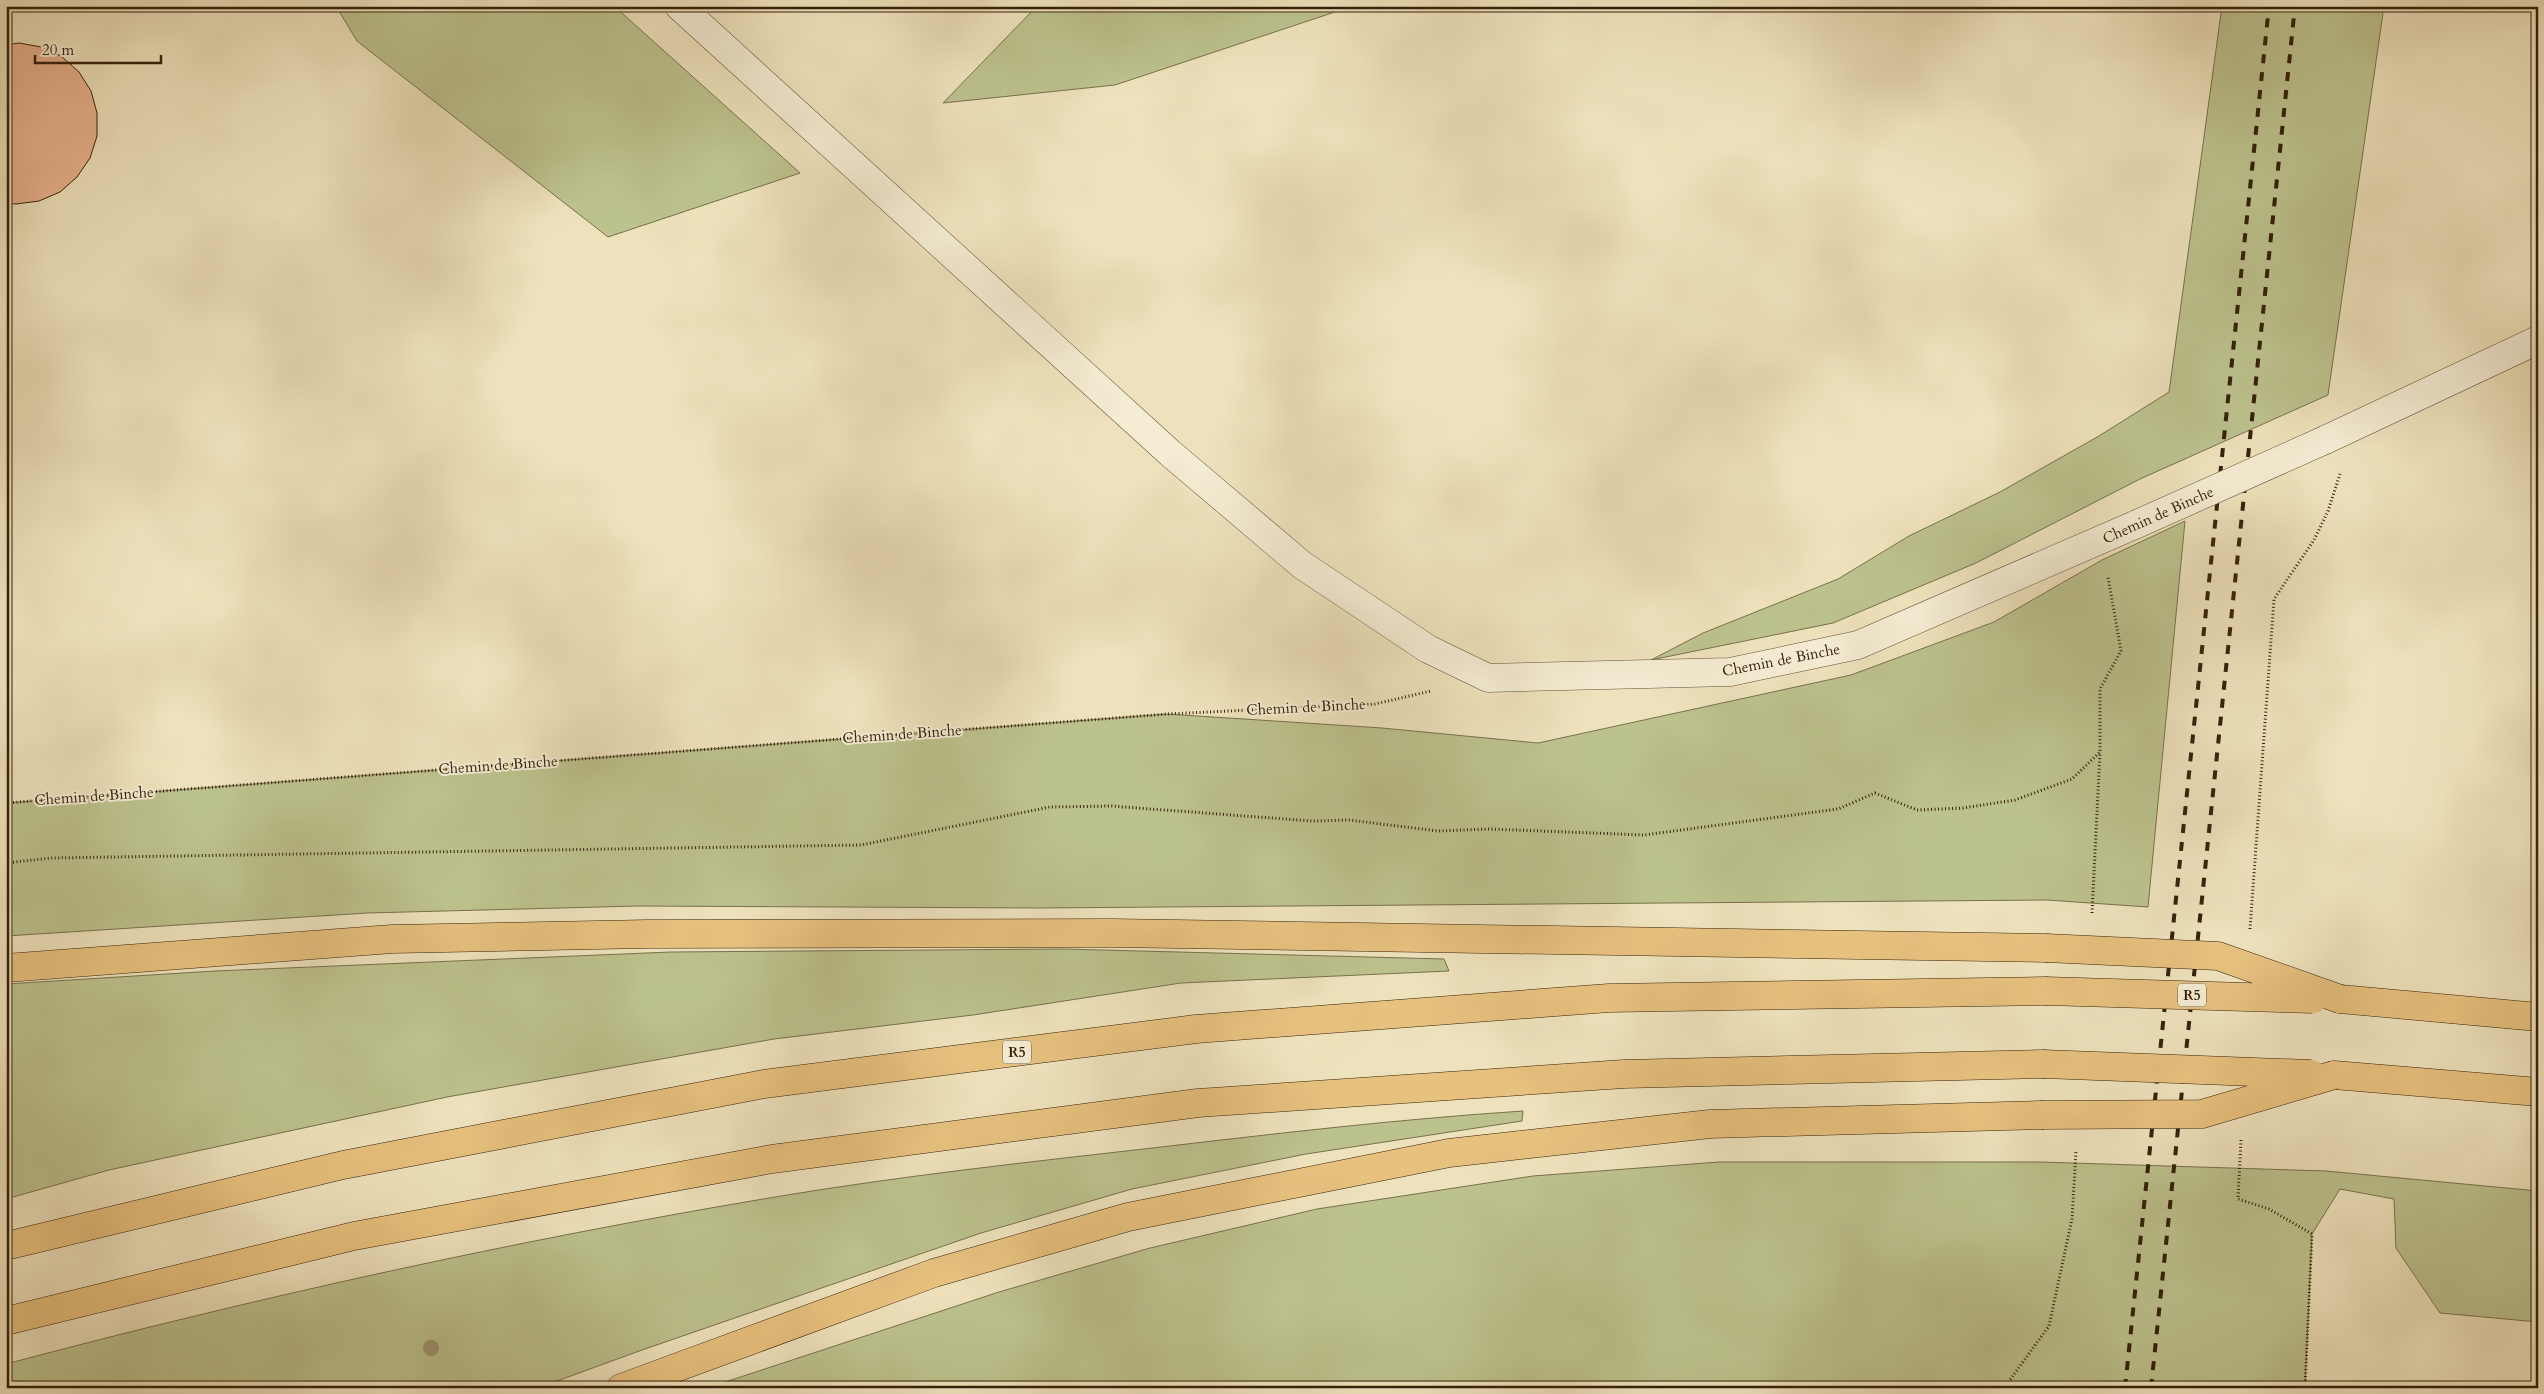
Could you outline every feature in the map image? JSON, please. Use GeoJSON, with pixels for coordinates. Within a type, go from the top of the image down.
{"type":"FeatureCollection","features":[{"type":"Feature","properties":{"kind":"highway"},"geometry":{"type":"LineString","coordinates":[[6,968],[392,939],[647,934],[1114,933],[2046,948],[2218,956],[2340,999]]}},
{"type":"Feature","properties":{"kind":"highway","name":"R5"},"geometry":{"type":"LineString","coordinates":[[6,1246],[343,1165],[764,1084],[1186,1031],[1609,998],[2045,991],[2340,999],[2538,1017]]}},
{"type":"Feature","properties":{"kind":"highway"},"geometry":{"type":"LineString","coordinates":[[6,1321],[354,1236],[762,1161],[1198,1103],[1624,1074],[2042,1064],[2334,1075],[2538,1092]]}},
{"type":"Feature","properties":{"kind":"highway"},"geometry":{"type":"LineString","coordinates":[[620,1388],[934,1273],[1128,1217],[1449,1153],[1710,1124],[2041,1115],[2202,1114],[2334,1075]]}},
{"type":"Feature","properties":{"kind":"street"},"geometry":{"type":"LineString","coordinates":[[679,6],[1170,453],[1302,565],[1428,649],[1488,678]]}},
{"type":"Feature","properties":{"kind":"street","name":"Chemin de Binche"},"geometry":{"type":"LineString","coordinates":[[1488,678],[1730,672],[1858,645],[2330,439],[2538,340]]}},
{"type":"Feature","properties":{"kind":"path"},"geometry":{"type":"LineString","coordinates":[[2250,934],[2274,599],[2314,540],[2341,478],[2330,439]]}},
{"type":"Feature","properties":{"kind":"path"},"geometry":{"type":"LineString","coordinates":[[6,863],[62,858],[861,844],[1050,807],[1111,806],[1283,819],[1349,820],[1438,831],[1489,829],[1644,835],[1838,809],[1876,793],[1917,810],[1981,806],[2015,800],[2072,779],[2100,752],[2100,689],[2121,651],[2103,539]]}},
{"type":"Feature","properties":{"kind":"path","name":"Chemin de Binche"},"geometry":{"type":"LineString","coordinates":[[6,803],[1167,714],[1375,704],[1488,678]]}},
{"type":"Feature","properties":{"kind":"path"},"geometry":{"type":"LineString","coordinates":[[2241,1130],[2238,1199],[2269,1209],[2312,1234],[2305,1388]]}},
{"type":"Feature","properties":{"kind":"green space"},"geometry":{"type":"Polygon","coordinates":[[[336,6],[614,6],[800,173],[608,237],[357,41],[336,6]]]}},
{"type":"Feature","properties":{"kind":"green space"},"geometry":{"type":"Polygon","coordinates":[[[1037,6],[1353,6],[1115,85],[943,103],[1037,6]]]}},
{"type":"Feature","properties":{"kind":"green space"},"geometry":{"type":"Polygon","coordinates":[[[2222,6],[2384,6],[2328,395],[2140,479],[1976,563],[1833,623],[1651,660],[1703,633],[1838,579],[1909,536],[2000,492],[2099,436],[2169,392],[2222,6]]]}},
{"type":"Feature","properties":{"kind":"green space"},"geometry":{"type":"Polygon","coordinates":[[[2185,521],[2148,907],[2047,900],[1037,908],[638,906],[367,913],[6,936],[6,803],[1167,714],[1382,728],[1538,743],[1851,675],[1994,622],[2102,560],[2185,521]]]}},
{"type":"Feature","properties":{"kind":"green space"},"geometry":{"type":"Polygon","coordinates":[[[1064,949],[1444,959],[1449,971],[1181,983],[973,1015],[774,1039],[447,1097],[109,1170],[6,1199],[6,984],[215,971],[671,952],[1064,949]]]}},
{"type":"Feature","properties":{"kind":"green space"},"geometry":{"type":"Polygon","coordinates":[[[1523,1111],[1522,1121],[1306,1154],[1132,1189],[981,1233],[642,1350],[538,1388],[6,1388],[6,1364],[101,1339],[386,1272],[673,1215],[818,1190],[965,1170],[1341,1127],[1523,1111]]]}},
{"type":"Feature","properties":{"kind":"green space"},"geometry":{"type":"Polygon","coordinates":[[[1719,1162],[2040,1162],[2326,1171],[2538,1191],[2538,1322],[2440,1313],[2396,1248],[2394,1199],[2340,1189],[2312,1234],[2305,1388],[707,1388],[999,1292],[1150,1248],[1317,1209],[1533,1176],[1719,1162]]]}},
{"type":"Feature","properties":{"kind":"building"},"geometry":{"type":"Polygon","coordinates":[[[15,6],[26,6],[22,11],[15,6]]]}},
{"type":"Feature","properties":{"kind":"building"},"geometry":{"type":"Polygon","coordinates":[[[236,6],[261,6],[247,9],[236,6]]]}},
{"type":"Feature","properties":{"kind":"building"},"geometry":{"type":"Polygon","coordinates":[[[19,43],[41,47],[61,56],[79,72],[91,91],[97,113],[97,136],[90,158],[77,177],[60,192],[39,201],[16,204],[6,203],[6,45],[19,43]]]}},
{"type":"Feature","properties":{"kind":"railway"},"geometry":{"type":"LineString","coordinates":[[2125,1388],[2269,6]]}},
{"type":"Feature","properties":{"kind":"railway"},"geometry":{"type":"LineString","coordinates":[[2151,1388],[2295,6]]}}]}
